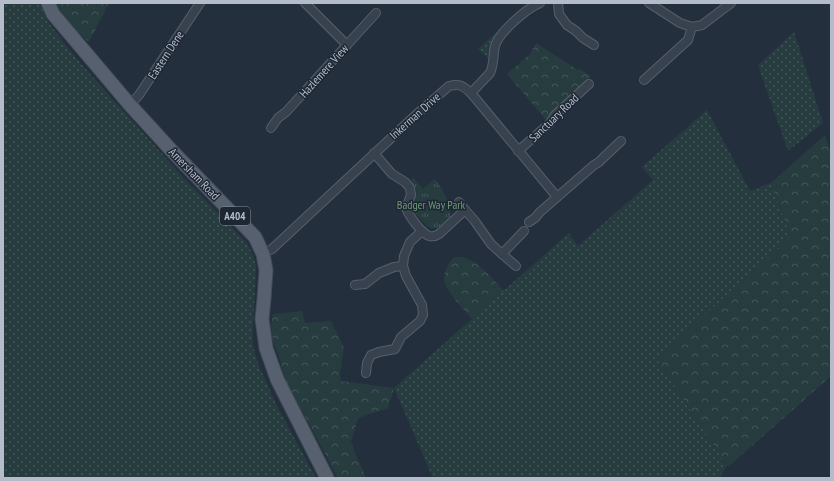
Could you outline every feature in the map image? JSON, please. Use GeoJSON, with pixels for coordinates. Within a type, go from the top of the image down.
{"type":"FeatureCollection","features":[{"type":"Feature","properties":{"kind":"main road","name":"Amersham Road"},"geometry":{"type":"LineString","coordinates":[[48,3],[52,14],[130,105],[255,237],[263,254],[266,270],[262,319],[266,348],[277,379],[327,478]]}},
{"type":"Feature","properties":{"kind":"street","name":"Eastern Dene"},"geometry":{"type":"LineString","coordinates":[[130,105],[139,95],[200,3]]}},
{"type":"Feature","properties":{"kind":"street"},"geometry":{"type":"LineString","coordinates":[[305,3],[347,44]]}},
{"type":"Feature","properties":{"kind":"street"},"geometry":{"type":"LineString","coordinates":[[471,93],[492,70],[496,43],[505,30],[533,6],[540,3]]}},
{"type":"Feature","properties":{"kind":"street"},"geometry":{"type":"LineString","coordinates":[[558,3],[559,14],[566,26],[576,31],[583,38],[594,45]]}},
{"type":"Feature","properties":{"kind":"street"},"geometry":{"type":"LineString","coordinates":[[649,3],[680,23],[692,27],[702,25],[730,3]]}},
{"type":"Feature","properties":{"kind":"street","name":"Hazlemere View"},"geometry":{"type":"LineString","coordinates":[[271,128],[278,118],[286,112],[376,13]]}},
{"type":"Feature","properties":{"kind":"street"},"geometry":{"type":"LineString","coordinates":[[644,80],[688,40],[692,27]]}},
{"type":"Feature","properties":{"kind":"street","name":"Inkerman Drive"},"geometry":{"type":"LineString","coordinates":[[263,254],[272,249],[374,153],[449,86],[455,84],[462,85],[471,93],[557,197]]}},
{"type":"Feature","properties":{"kind":"street","name":"Sanctuary Road"},"geometry":{"type":"LineString","coordinates":[[518,151],[550,123],[555,115],[589,84]]}},
{"type":"Feature","properties":{"kind":"street"},"geometry":{"type":"LineString","coordinates":[[529,222],[536,218],[540,212],[599,162],[621,141]]}},
{"type":"Feature","properties":{"kind":"street"},"geometry":{"type":"LineString","coordinates":[[374,153],[392,174],[405,182],[410,188],[411,195],[406,208],[408,214],[422,232],[429,236],[439,234],[465,210]]}},
{"type":"Feature","properties":{"kind":"street"},"geometry":{"type":"LineString","coordinates":[[459,202],[491,244],[516,266]]}},
{"type":"Feature","properties":{"kind":"street"},"geometry":{"type":"LineString","coordinates":[[502,254],[524,231]]}},
{"type":"Feature","properties":{"kind":"street"},"geometry":{"type":"LineString","coordinates":[[366,373],[367,363],[371,355],[395,349],[401,337],[420,322],[423,315],[422,305],[406,276],[403,266],[404,256],[410,242],[422,232]]}},
{"type":"Feature","properties":{"kind":"street"},"geometry":{"type":"LineString","coordinates":[[355,285],[365,284],[379,273],[394,267],[403,266]]}},
{"type":"Feature","properties":{"kind":"green space"},"geometry":{"type":"Polygon","coordinates":[[[3,3],[39,3],[49,23],[76,58],[180,174],[246,242],[252,253],[256,266],[253,346],[259,366],[276,404],[316,478],[3,478],[3,3]]]}},
{"type":"Feature","properties":{"kind":"green space"},"geometry":{"type":"Polygon","coordinates":[[[53,3],[109,3],[89,42],[56,11],[53,3]]]}},
{"type":"Feature","properties":{"kind":"green space"},"geometry":{"type":"Polygon","coordinates":[[[506,23],[495,37],[489,59],[478,49],[506,23]]]}},
{"type":"Feature","properties":{"kind":"green space"},"geometry":{"type":"Polygon","coordinates":[[[794,32],[823,123],[788,151],[758,65],[794,32]]]}},
{"type":"Feature","properties":{"kind":"green space"},"geometry":{"type":"Polygon","coordinates":[[[536,43],[578,70],[580,69],[591,76],[550,114],[546,120],[507,74],[531,53],[536,43]]]}},
{"type":"Feature","properties":{"kind":"green space"},"geometry":{"type":"Polygon","coordinates":[[[707,110],[750,191],[771,183],[791,237],[657,359],[727,466],[721,475],[722,478],[433,478],[394,388],[569,233],[578,246],[653,180],[642,167],[707,110]]]}},
{"type":"Feature","properties":{"kind":"green space"},"geometry":{"type":"Polygon","coordinates":[[[825,135],[831,152],[831,376],[728,467],[657,359],[791,237],[771,183],[825,135]]]}},
{"type":"Feature","properties":{"kind":"green space","name":"Badger Way Park"},"geometry":{"type":"Polygon","coordinates":[[[413,177],[423,189],[435,179],[445,194],[450,206],[451,217],[438,228],[428,227],[413,210],[412,207],[416,190],[411,180],[413,177]]]}},
{"type":"Feature","properties":{"kind":"green space"},"geometry":{"type":"Polygon","coordinates":[[[454,257],[464,258],[475,262],[504,291],[472,319],[445,284],[445,272],[449,263],[454,257]]]}},
{"type":"Feature","properties":{"kind":"green space"},"geometry":{"type":"Polygon","coordinates":[[[302,311],[305,323],[331,321],[344,348],[340,374],[341,381],[394,388],[388,408],[358,418],[351,443],[366,478],[338,478],[284,377],[279,356],[273,342],[271,327],[273,314],[302,311]]]}}]}
